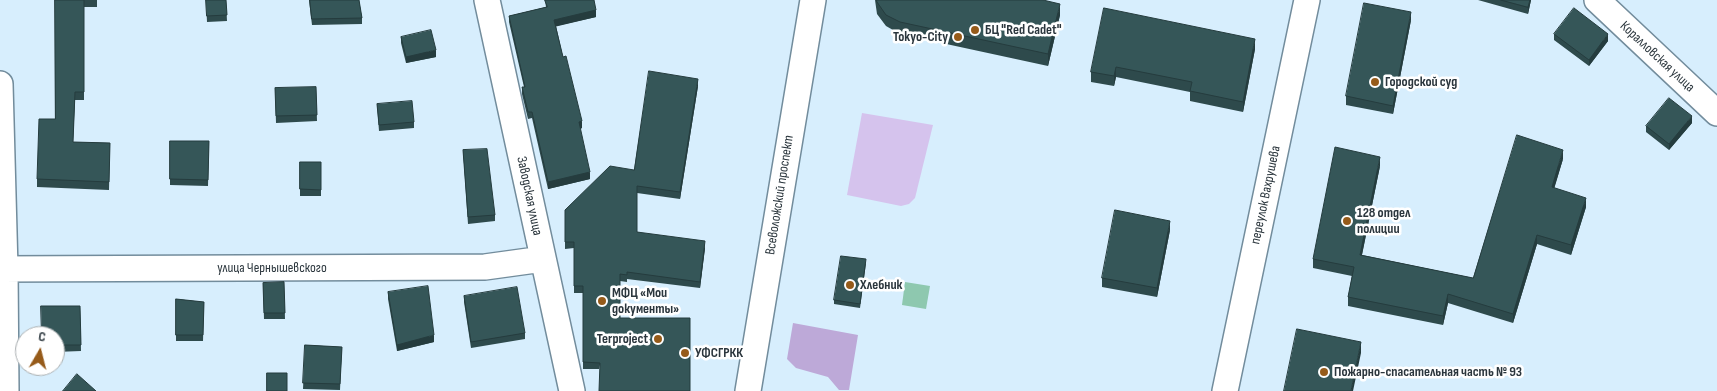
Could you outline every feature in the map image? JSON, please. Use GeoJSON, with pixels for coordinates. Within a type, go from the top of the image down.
{"type":"FeatureCollection","features":[{"type":"Feature","properties":{"kind":"street","name":"Заводская улица"},"geometry":{"type":"LineString","coordinates":[[487,0],[572,391]]}},
{"type":"Feature","properties":{"kind":"street","name":"Всеволожский проспект"},"geometry":{"type":"LineString","coordinates":[[748,391],[813,0]]}},
{"type":"Feature","properties":{"kind":"street","name":"переулок Вахрушева"},"geometry":{"type":"LineString","coordinates":[[1225,391],[1307,0]]}},
{"type":"Feature","properties":{"kind":"street","name":"Коралловская улица"},"geometry":{"type":"LineString","coordinates":[[1597,0],[1717,114]]}},
{"type":"Feature","properties":{"kind":"street"},"geometry":{"type":"LineString","coordinates":[[0,84],[6,391]]}},
{"type":"Feature","properties":{"kind":"street","name":"улица Чернышевского"},"geometry":{"type":"LineString","coordinates":[[3,269],[486,267],[543,259]]}},
{"type":"Feature","properties":{"kind":"shaded area"},"geometry":{"type":"Polygon","coordinates":[[[862,113],[933,125],[915,198],[909,204],[901,206],[847,195],[862,113]]]}},
{"type":"Feature","properties":{"kind":"shaded area"},"geometry":{"type":"Polygon","coordinates":[[[905,282],[930,286],[926,309],[902,305],[905,282]]]}},
{"type":"Feature","properties":{"kind":"shaded area"},"geometry":{"type":"Polygon","coordinates":[[[793,323],[858,335],[849,390],[839,390],[828,377],[796,368],[787,359],[793,323]]]}},
{"type":"Feature","properties":{"kind":"building"},"geometry":{"type":"Polygon","coordinates":[[[55,0],[84,0],[84,92],[75,92],[73,142],[110,143],[109,182],[37,179],[39,119],[55,119],[55,0]]]}},
{"type":"Feature","properties":{"kind":"building"},"geometry":{"type":"Polygon","coordinates":[[[206,0],[226,0],[227,15],[207,16],[206,0]]]}},
{"type":"Feature","properties":{"kind":"building"},"geometry":{"type":"Polygon","coordinates":[[[310,0],[359,0],[362,18],[312,19],[310,0]]]}},
{"type":"Feature","properties":{"kind":"building"},"geometry":{"type":"Polygon","coordinates":[[[545,0],[594,0],[596,10],[554,20],[563,57],[566,56],[582,121],[579,122],[590,172],[548,182],[532,112],[528,112],[522,87],[525,87],[509,16],[547,7],[545,0]]]}},
{"type":"Feature","properties":{"kind":"building","name":"БЦ \"Red Cadet\""},"geometry":{"type":"Polygon","coordinates":[[[877,0],[1043,0],[1060,4],[1048,54],[900,22],[886,15],[877,0]]]}},
{"type":"Feature","properties":{"kind":"building"},"geometry":{"type":"Polygon","coordinates":[[[1501,0],[1530,0],[1528,7],[1501,0]]]}},
{"type":"Feature","properties":{"kind":"building","name":"Городской суд"},"geometry":{"type":"Polygon","coordinates":[[[1364,3],[1411,12],[1393,106],[1346,96],[1364,3]]]}},
{"type":"Feature","properties":{"kind":"building"},"geometry":{"type":"Polygon","coordinates":[[[1104,8],[1255,39],[1243,102],[1190,91],[1192,82],[1116,67],[1114,76],[1091,72],[1104,8]]]}},
{"type":"Feature","properties":{"kind":"building"},"geometry":{"type":"Polygon","coordinates":[[[1574,8],[1608,34],[1589,60],[1554,34],[1574,8]]]}},
{"type":"Feature","properties":{"kind":"building"},"geometry":{"type":"Polygon","coordinates":[[[431,30],[436,50],[406,57],[401,37],[431,30]]]}},
{"type":"Feature","properties":{"kind":"building"},"geometry":{"type":"Polygon","coordinates":[[[649,71],[698,79],[680,192],[637,186],[637,232],[705,241],[700,282],[627,272],[627,275],[620,274],[620,318],[690,318],[690,391],[599,391],[600,363],[583,362],[583,286],[574,286],[574,242],[565,242],[565,210],[610,166],[634,170],[649,71]]]}},
{"type":"Feature","properties":{"kind":"building"},"geometry":{"type":"Polygon","coordinates":[[[316,87],[317,115],[276,116],[275,88],[316,87]]]}},
{"type":"Feature","properties":{"kind":"building"},"geometry":{"type":"Polygon","coordinates":[[[1669,98],[1692,116],[1669,144],[1646,126],[1669,98]]]}},
{"type":"Feature","properties":{"kind":"building"},"geometry":{"type":"Polygon","coordinates":[[[412,101],[414,122],[379,125],[377,104],[412,101]]]}},
{"type":"Feature","properties":{"kind":"building"},"geometry":{"type":"Polygon","coordinates":[[[1517,135],[1563,150],[1552,187],[1586,198],[1571,245],[1537,235],[1513,314],[1448,294],[1443,316],[1348,297],[1354,267],[1313,259],[1335,147],[1380,157],[1360,255],[1473,278],[1517,135]]]}},
{"type":"Feature","properties":{"kind":"building"},"geometry":{"type":"Polygon","coordinates":[[[170,141],[209,141],[208,180],[170,179],[170,141]]]}},
{"type":"Feature","properties":{"kind":"building"},"geometry":{"type":"Polygon","coordinates":[[[487,149],[495,215],[468,217],[463,150],[487,149]]]}},
{"type":"Feature","properties":{"kind":"building"},"geometry":{"type":"Polygon","coordinates":[[[300,162],[321,162],[321,190],[300,189],[300,162]]]}},
{"type":"Feature","properties":{"kind":"building"},"geometry":{"type":"Polygon","coordinates":[[[1115,210],[1170,221],[1157,288],[1102,278],[1115,210]]]}},
{"type":"Feature","properties":{"kind":"building","name":"Хлебник"},"geometry":{"type":"Polygon","coordinates":[[[841,256],[866,259],[860,304],[834,300],[841,256]]]}},
{"type":"Feature","properties":{"kind":"building"},"geometry":{"type":"Polygon","coordinates":[[[284,282],[285,313],[264,313],[263,283],[284,282]]]}},
{"type":"Feature","properties":{"kind":"building"},"geometry":{"type":"Polygon","coordinates":[[[428,286],[434,335],[397,345],[388,292],[428,286]]]}},
{"type":"Feature","properties":{"kind":"building"},"geometry":{"type":"Polygon","coordinates":[[[517,287],[525,333],[471,342],[464,296],[517,287]]]}},
{"type":"Feature","properties":{"kind":"building"},"geometry":{"type":"Polygon","coordinates":[[[176,299],[204,302],[203,335],[176,335],[176,299]]]}},
{"type":"Feature","properties":{"kind":"building"},"geometry":{"type":"Polygon","coordinates":[[[41,306],[80,306],[81,345],[65,345],[65,326],[42,326],[41,306]]]}},
{"type":"Feature","properties":{"kind":"building","name":"Пожарно-спасательная часть № 93"},"geometry":{"type":"Polygon","coordinates":[[[1297,329],[1361,342],[1351,391],[1284,391],[1297,329]]]}},
{"type":"Feature","properties":{"kind":"building"},"geometry":{"type":"Polygon","coordinates":[[[305,345],[342,347],[340,384],[303,383],[305,345]]]}},
{"type":"Feature","properties":{"kind":"building"},"geometry":{"type":"Polygon","coordinates":[[[267,373],[287,373],[287,391],[267,391],[267,373]]]}},
{"type":"Feature","properties":{"kind":"building"},"geometry":{"type":"Polygon","coordinates":[[[77,374],[96,391],[63,391],[77,374]]]}},
{"type":"Feature","properties":{"kind":"place","name":"БЦ \"Red Cadet\""},"geometry":{"type":"Point","coordinates":[975,30]}},
{"type":"Feature","properties":{"kind":"place","name":"Tokyo-City"},"geometry":{"type":"Point","coordinates":[958,37]}},
{"type":"Feature","properties":{"kind":"place","name":"Городской суд"},"geometry":{"type":"Point","coordinates":[1375,82]}},
{"type":"Feature","properties":{"kind":"place","name":"128 отдел полиции"},"geometry":{"type":"Point","coordinates":[1347,221]}},
{"type":"Feature","properties":{"kind":"place","name":"Хлебник"},"geometry":{"type":"Point","coordinates":[850,285]}},
{"type":"Feature","properties":{"kind":"place","name":"МФЦ «Мои документы»"},"geometry":{"type":"Point","coordinates":[602,301]}},
{"type":"Feature","properties":{"kind":"place","name":"Terproject"},"geometry":{"type":"Point","coordinates":[658,339]}},
{"type":"Feature","properties":{"kind":"place","name":"УФСГРКК"},"geometry":{"type":"Point","coordinates":[685,353]}},
{"type":"Feature","properties":{"kind":"place","name":"Пожарно-спасательная часть № 93"},"geometry":{"type":"Point","coordinates":[1324,372]}}]}
